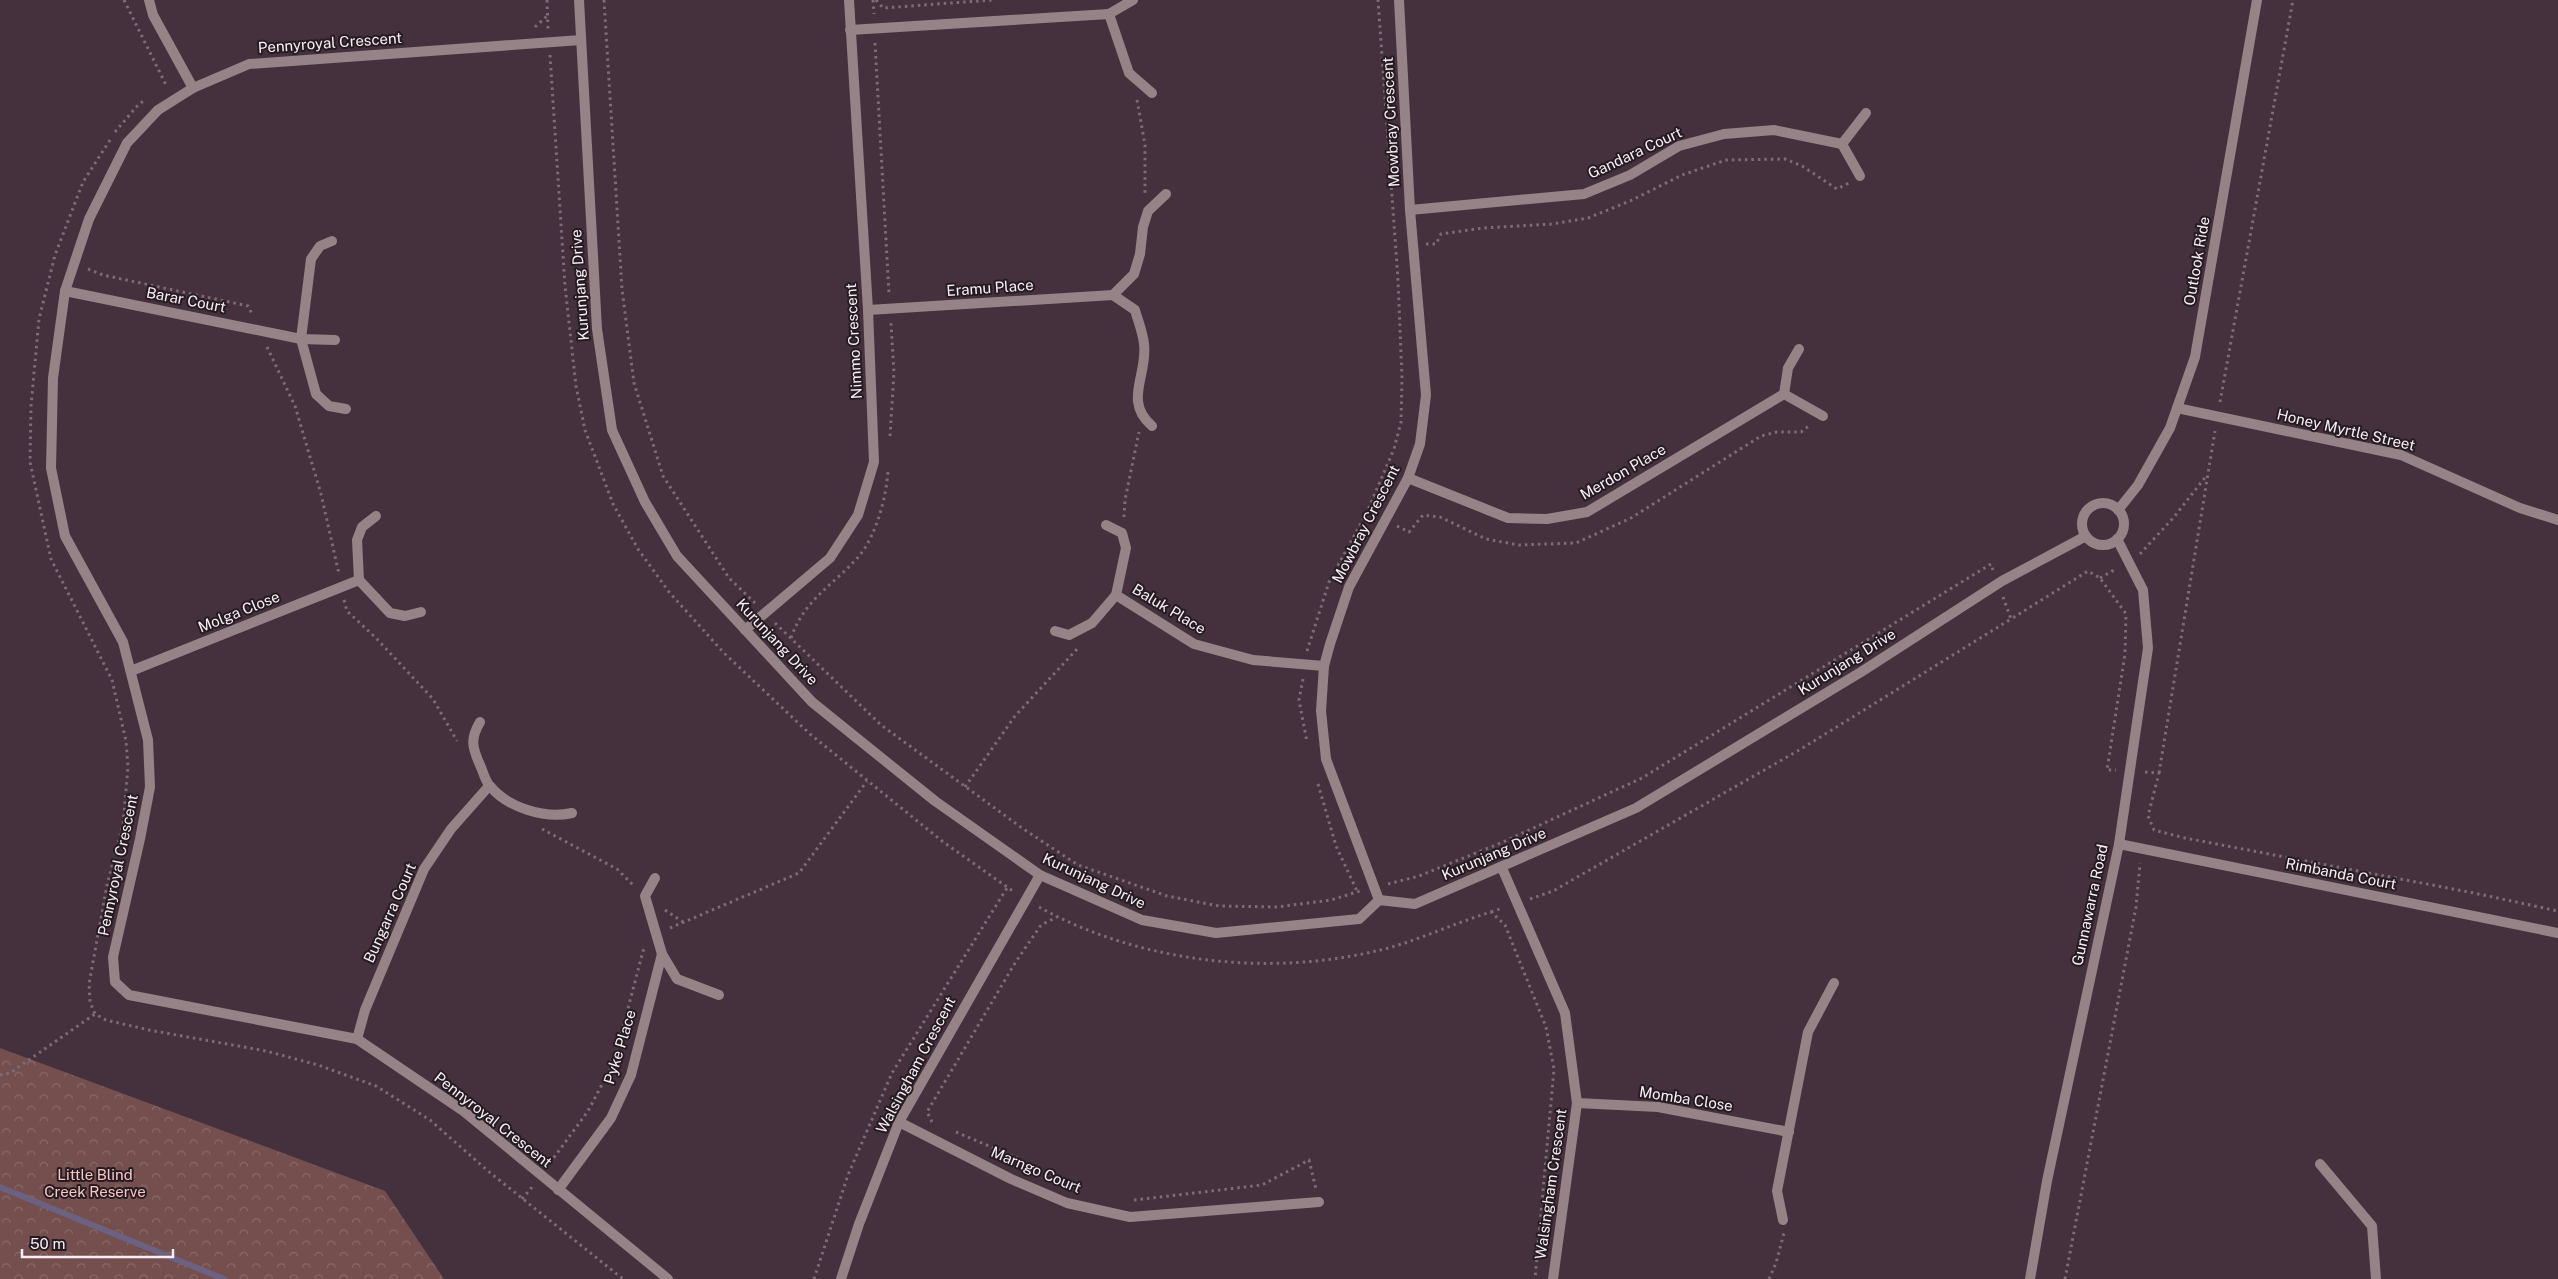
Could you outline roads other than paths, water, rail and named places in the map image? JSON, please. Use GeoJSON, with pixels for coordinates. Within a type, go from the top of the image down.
{"type":"FeatureCollection","features":[{"type":"Feature","properties":{"kind":"street"},"geometry":{"type":"LineString","coordinates":[[149,0],[153,15],[193,88]]}},
{"type":"Feature","properties":{"kind":"street","name":"Kurunjang Drive"},"geometry":{"type":"LineString","coordinates":[[579,0],[597,329],[612,430],[645,502],[677,556],[812,702],[935,801],[1040,875],[1142,920],[1216,933],[1359,919],[1379,900],[1415,904],[1502,868],[1636,808],[1861,672],[1998,583],[2086,536]]}},
{"type":"Feature","properties":{"kind":"street","name":"Nimmo Crescent"},"geometry":{"type":"LineString","coordinates":[[744,630],[830,558],[858,515],[874,462],[868,310],[849,0]]}},
{"type":"Feature","properties":{"kind":"street"},"geometry":{"type":"LineString","coordinates":[[850,30],[1109,14],[1133,0]]}},
{"type":"Feature","properties":{"kind":"street","name":"Mowbray Crescent"},"geometry":{"type":"LineString","coordinates":[[1379,900],[1326,758],[1320,711],[1324,666],[1349,588],[1408,478],[1420,444],[1426,394],[1410,210],[1399,0]]}},
{"type":"Feature","properties":{"kind":"street","name":"Outlook Ride"},"geometry":{"type":"LineString","coordinates":[[2118,510],[2138,485],[2170,428],[2196,357],[2257,0]]}},
{"type":"Feature","properties":{"kind":"street"},"geometry":{"type":"LineString","coordinates":[[1109,14],[1129,74],[1152,93]]}},
{"type":"Feature","properties":{"kind":"street","name":"Pennyroyal Crescent"},"geometry":{"type":"LineString","coordinates":[[582,40],[249,64],[193,88],[158,110],[127,143],[89,219],[65,291],[53,378],[51,468],[65,536],[123,642],[148,740],[150,787],[113,957],[115,982],[129,995],[357,1039],[462,1110],[668,1279]]}},
{"type":"Feature","properties":{"kind":"street"},"geometry":{"type":"LineString","coordinates":[[1860,176],[1842,144],[1866,113]]}},
{"type":"Feature","properties":{"kind":"street","name":"Gandara Court"},"geometry":{"type":"LineString","coordinates":[[1410,210],[1584,194],[1630,175],[1679,146],[1724,134],[1774,130],[1842,144]]}},
{"type":"Feature","properties":{"kind":"street"},"geometry":{"type":"LineString","coordinates":[[1152,426],[1142,417],[1137,401],[1145,345],[1135,310],[1114,295],[1134,274],[1140,254],[1148,210],[1166,194]]}},
{"type":"Feature","properties":{"kind":"street"},"geometry":{"type":"LineString","coordinates":[[332,241],[320,246],[311,259],[302,339],[316,394],[329,406],[346,409]]}},
{"type":"Feature","properties":{"kind":"street","name":"Barar Court"},"geometry":{"type":"LineString","coordinates":[[65,291],[302,339],[335,340]]}},
{"type":"Feature","properties":{"kind":"street","name":"Eramu Place"},"geometry":{"type":"LineString","coordinates":[[868,310],[1114,295]]}},
{"type":"Feature","properties":{"kind":"street"},"geometry":{"type":"LineString","coordinates":[[1799,349],[1788,368],[1784,394],[1823,416]]}},
{"type":"Feature","properties":{"kind":"street","name":"Merdon Place"},"geometry":{"type":"LineString","coordinates":[[1408,478],[1508,518],[1547,519],[1587,512],[1784,394]]}},
{"type":"Feature","properties":{"kind":"street","name":"Honey Myrtle Street"},"geometry":{"type":"LineString","coordinates":[[2177,408],[2401,455],[2520,508],[2558,520]]}},
{"type":"Feature","properties":{"kind":"street"},"geometry":{"type":"LineString","coordinates":[[2099,503],[2112,505],[2118,510],[2123,521],[2123,528],[2117,539],[2104,545],[2097,544],[2086,536],[2082,523],[2087,510],[2099,503]]}},
{"type":"Feature","properties":{"kind":"street"},"geometry":{"type":"LineString","coordinates":[[376,516],[362,527],[356,540],[359,580],[390,613],[405,616],[422,612]]}},
{"type":"Feature","properties":{"kind":"street","name":"Baluk Place"},"geometry":{"type":"LineString","coordinates":[[1055,631],[1069,634],[1092,623],[1116,595],[1126,548],[1122,533],[1106,525]]}},
{"type":"Feature","properties":{"kind":"street","name":"Gunnawarra Road"},"geometry":{"type":"LineString","coordinates":[[2030,1279],[2047,1181],[2119,844],[2148,648],[2143,590],[2117,539]]}},
{"type":"Feature","properties":{"kind":"street","name":"Molga Close"},"geometry":{"type":"LineString","coordinates":[[131,671],[359,580]]}},
{"type":"Feature","properties":{"kind":"street","name":"Baluk Place"},"geometry":{"type":"LineString","coordinates":[[1116,595],[1194,644],[1253,660],[1324,666]]}},
{"type":"Feature","properties":{"kind":"street"},"geometry":{"type":"LineString","coordinates":[[480,722],[473,734],[472,746],[489,786],[514,805],[545,814],[561,815],[572,813]]}},
{"type":"Feature","properties":{"kind":"street","name":"Bungarra Court"},"geometry":{"type":"LineString","coordinates":[[357,1039],[365,1010],[424,869],[451,829],[489,786]]}},
{"type":"Feature","properties":{"kind":"street","name":"Rimbanda Court"},"geometry":{"type":"LineString","coordinates":[[2119,844],[2558,933]]}},
{"type":"Feature","properties":{"kind":"street","name":"Walsingham Crescent"},"geometry":{"type":"LineString","coordinates":[[1502,868],[1564,1013],[1578,1103],[1553,1279]]}},
{"type":"Feature","properties":{"kind":"street","name":"Walsingham Crescent"},"geometry":{"type":"LineString","coordinates":[[841,1279],[859,1224],[899,1122],[1040,875]]}},
{"type":"Feature","properties":{"kind":"street"},"geometry":{"type":"LineString","coordinates":[[655,878],[645,896],[662,954],[677,979],[719,995]]}},
{"type":"Feature","properties":{"kind":"street","name":"Pyke Place"},"geometry":{"type":"LineString","coordinates":[[558,1190],[611,1118],[631,1075],[662,954]]}},
{"type":"Feature","properties":{"kind":"street"},"geometry":{"type":"LineString","coordinates":[[1783,1220],[1777,1191],[1808,1032],[1834,983]]}},
{"type":"Feature","properties":{"kind":"street","name":"Momba Close"},"geometry":{"type":"LineString","coordinates":[[1578,1103],[1658,1108],[1789,1132]]}},
{"type":"Feature","properties":{"kind":"street","name":"Marngo Court"},"geometry":{"type":"LineString","coordinates":[[899,1122],[1011,1179],[1067,1203],[1130,1217],[1318,1202]]}},
{"type":"Feature","properties":{"kind":"street"},"geometry":{"type":"LineString","coordinates":[[2320,1164],[2372,1226],[2376,1279]]}},
{"type":"Feature","properties":{"kind":"waterway"},"geometry":{"type":"LineString","coordinates":[[0,1187],[224,1279]]}},
{"type":"Feature","properties":{"kind":"park label","name":"Little Blind Creek Reserve"},"geometry":{"type":"Point","coordinates":[95,1184]}}]}
